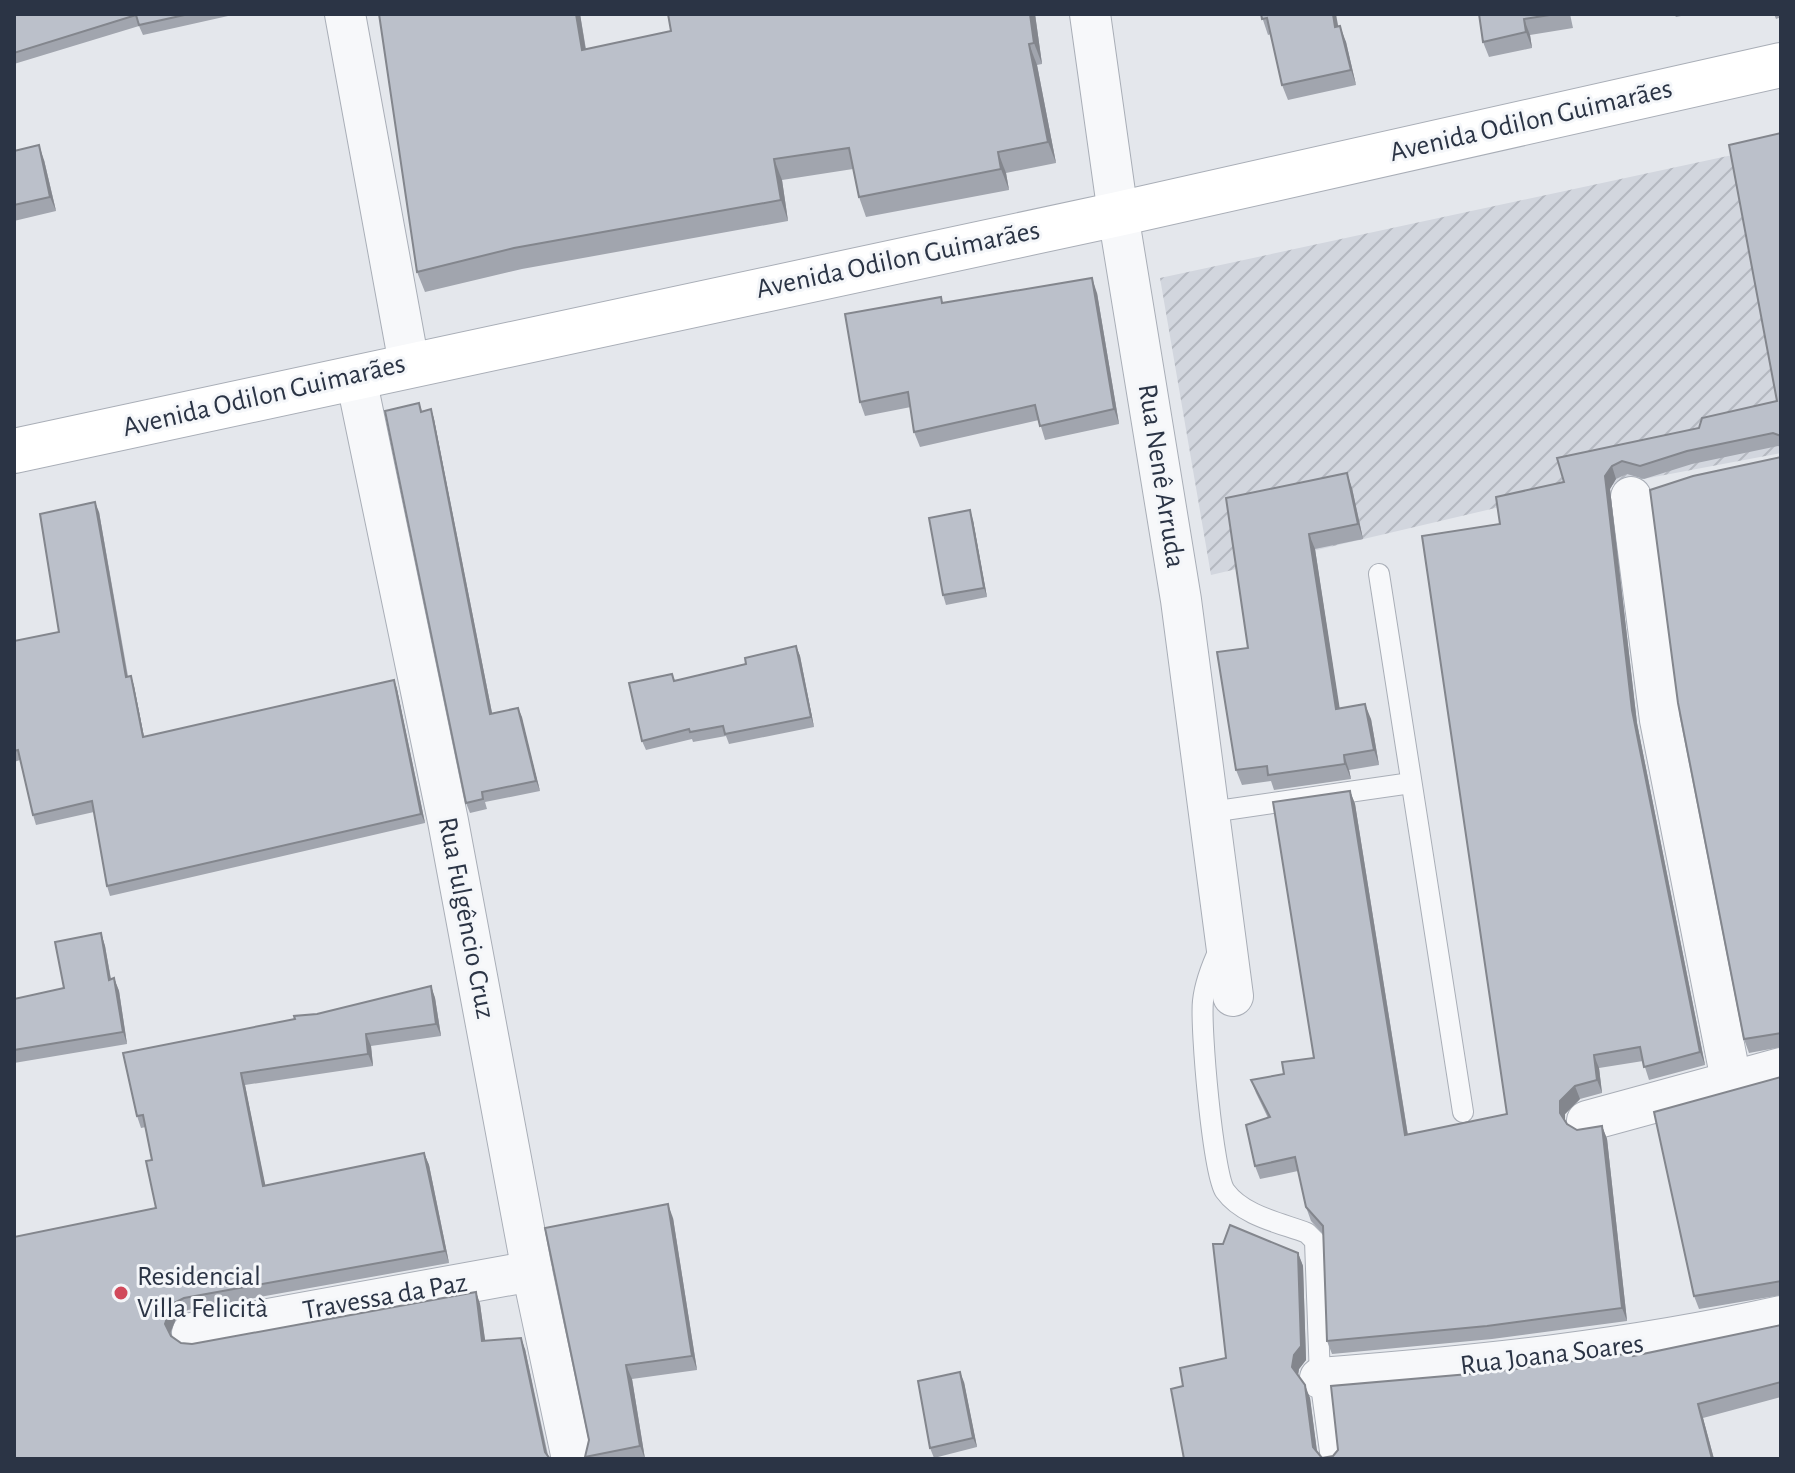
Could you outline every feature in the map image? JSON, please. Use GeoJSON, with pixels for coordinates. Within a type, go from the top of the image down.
{"type":"FeatureCollection","features":[{"type":"Feature","properties":{"kind":"street"},"geometry":{"type":"LineString","coordinates":[[345,14],[409,364]]}},
{"type":"Feature","properties":{"kind":"street","name":"Rua Nenê Arruda"},"geometry":{"type":"LineString","coordinates":[[1090,14],[1118,214],[1181,600],[1233,996]]}},
{"type":"Feature","properties":{"kind":"street","name":"Avenida Odilon Guimarães"},"geometry":{"type":"LineString","coordinates":[[14,451],[1118,214],[1781,65]]}},
{"type":"Feature","properties":{"kind":"street","name":"Rua Fulgêncio Cruz"},"geometry":{"type":"LineString","coordinates":[[356,378],[448,821],[532,1271],[572,1459]]}},
{"type":"Feature","properties":{"kind":"street"},"geometry":{"type":"LineString","coordinates":[[1644,493],[1660,720],[1731,1080]]}},
{"type":"Feature","properties":{"kind":"street"},"geometry":{"type":"LineString","coordinates":[[1587,1121],[1781,1068]]}},
{"type":"Feature","properties":{"kind":"street","name":"Travessa da Paz"},"geometry":{"type":"LineString","coordinates":[[192,1333],[532,1271]]}},
{"type":"Feature","properties":{"kind":"street","name":"Rua Joana Soares"},"geometry":{"type":"LineString","coordinates":[[1320,1378],[1494,1365],[1691,1336],[1781,1316]]}},
{"type":"Feature","properties":{"kind":"lane"},"geometry":{"type":"LineString","coordinates":[[1379,574],[1463,1112]]}},
{"type":"Feature","properties":{"kind":"lane"},"geometry":{"type":"LineString","coordinates":[[1211,812],[1411,783]]}},
{"type":"Feature","properties":{"kind":"lane"},"geometry":{"type":"LineString","coordinates":[[1225,939],[1209,971],[1202,1003],[1215,1159],[1224,1190],[1246,1209],[1307,1233],[1315,1241],[1320,1378],[1331,1459]]}},
{"type":"Feature","properties":{"kind":"shaded area"},"geometry":{"type":"Polygon","coordinates":[[[1779,145],[1781,453],[1521,502],[1211,575],[1160,278],[1779,145]]]}},
{"type":"Feature","properties":{"kind":"building"},"geometry":{"type":"Polygon","coordinates":[[[14,14],[189,14],[139,25],[136,15],[14,53],[14,14]]]}},
{"type":"Feature","properties":{"kind":"building"},"geometry":{"type":"Polygon","coordinates":[[[379,14],[576,14],[582,50],[671,31],[668,14],[1030,14],[1034,43],[1029,44],[1048,142],[998,152],[1001,169],[859,197],[849,148],[774,159],[781,200],[514,248],[417,272],[379,14]]]}},
{"type":"Feature","properties":{"kind":"building"},"geometry":{"type":"Polygon","coordinates":[[[1261,14],[1333,14],[1335,27],[1340,26],[1351,70],[1282,85],[1267,18],[1262,19],[1261,14]]]}},
{"type":"Feature","properties":{"kind":"building"},"geometry":{"type":"Polygon","coordinates":[[[1479,14],[1556,14],[1524,19],[1526,32],[1483,42],[1479,14]]]}},
{"type":"Feature","properties":{"kind":"building"},"geometry":{"type":"Polygon","coordinates":[[[1781,133],[1781,436],[1773,433],[1687,451],[1640,466],[1622,461],[1612,466],[1605,476],[1632,710],[1700,1052],[1644,1067],[1640,1047],[1594,1055],[1597,1080],[1575,1086],[1560,1101],[1560,1113],[1567,1124],[1577,1130],[1602,1126],[1622,1308],[1487,1326],[1327,1341],[1323,1226],[1306,1207],[1295,1157],[1255,1166],[1246,1125],[1270,1117],[1251,1080],[1284,1074],[1282,1062],[1314,1058],[1273,802],[1350,791],[1405,1135],[1507,1114],[1422,536],[1500,524],[1496,497],[1564,482],[1557,458],[1699,428],[1702,418],[1777,401],[1729,145],[1781,133]]]}},
{"type":"Feature","properties":{"kind":"building"},"geometry":{"type":"Polygon","coordinates":[[[39,145],[50,197],[14,205],[14,151],[39,145]]]}},
{"type":"Feature","properties":{"kind":"building"},"geometry":{"type":"Polygon","coordinates":[[[1092,278],[1114,409],[1040,426],[1035,405],[914,432],[908,392],[860,402],[845,314],[941,297],[942,303],[1092,278]]]}},
{"type":"Feature","properties":{"kind":"building"},"geometry":{"type":"Polygon","coordinates":[[[419,403],[421,412],[431,409],[490,714],[518,708],[536,781],[482,792],[483,799],[466,803],[385,411],[419,403]]]}},
{"type":"Feature","properties":{"kind":"building"},"geometry":{"type":"Polygon","coordinates":[[[1781,457],[1781,1033],[1744,1039],[1678,703],[1650,490],[1693,476],[1781,457]]]}},
{"type":"Feature","properties":{"kind":"building"},"geometry":{"type":"Polygon","coordinates":[[[1347,473],[1358,524],[1309,534],[1336,709],[1365,704],[1374,750],[1344,755],[1345,764],[1268,775],[1267,766],[1236,770],[1217,652],[1248,648],[1226,498],[1347,473]]]}},
{"type":"Feature","properties":{"kind":"building"},"geometry":{"type":"Polygon","coordinates":[[[95,502],[126,677],[131,676],[143,737],[394,680],[421,814],[107,886],[92,801],[33,815],[18,750],[14,751],[14,641],[59,632],[40,514],[95,502]]]}},
{"type":"Feature","properties":{"kind":"building"},"geometry":{"type":"Polygon","coordinates":[[[970,510],[984,588],[943,595],[929,518],[970,510]]]}},
{"type":"Feature","properties":{"kind":"building"},"geometry":{"type":"Polygon","coordinates":[[[796,646],[811,717],[725,734],[723,726],[690,732],[689,729],[642,741],[629,683],[672,674],[674,681],[746,664],[745,658],[796,646]]]}},
{"type":"Feature","properties":{"kind":"building"},"geometry":{"type":"Polygon","coordinates":[[[101,933],[109,980],[114,978],[123,1032],[14,1050],[14,999],[64,988],[55,942],[101,933]]]}},
{"type":"Feature","properties":{"kind":"building"},"geometry":{"type":"Polygon","coordinates":[[[431,986],[436,1024],[366,1034],[368,1054],[241,1073],[263,1186],[424,1153],[445,1251],[184,1298],[172,1304],[165,1324],[171,1336],[181,1343],[192,1344],[476,1292],[482,1341],[521,1338],[545,1452],[550,1459],[14,1459],[14,1237],[156,1208],[146,1161],[152,1160],[143,1115],[137,1116],[123,1053],[295,1019],[294,1016],[317,1014],[431,986]]]}},
{"type":"Feature","properties":{"kind":"building"},"geometry":{"type":"Polygon","coordinates":[[[1781,1077],[1781,1281],[1694,1296],[1654,1112],[1781,1077]]]}},
{"type":"Feature","properties":{"kind":"building"},"geometry":{"type":"Polygon","coordinates":[[[668,1204],[692,1356],[626,1365],[640,1446],[585,1457],[589,1440],[545,1228],[668,1204]]]}},
{"type":"Feature","properties":{"kind":"building"},"geometry":{"type":"Polygon","coordinates":[[[1230,1225],[1298,1253],[1301,1346],[1294,1355],[1292,1367],[1305,1385],[1313,1447],[1322,1458],[1333,1456],[1338,1450],[1331,1386],[1492,1372],[1632,1353],[1633,1356],[1781,1325],[1781,1382],[1698,1404],[1712,1459],[1184,1459],[1171,1389],[1183,1386],[1180,1368],[1226,1358],[1213,1244],[1223,1244],[1230,1225]]]}},
{"type":"Feature","properties":{"kind":"building"},"geometry":{"type":"Polygon","coordinates":[[[960,1372],[973,1438],[930,1448],[918,1381],[960,1372]]]}},
{"type":"Feature","properties":{"kind":"place","name":"Residencial Villa Felicità"},"geometry":{"type":"Point","coordinates":[121,1293]}}]}
